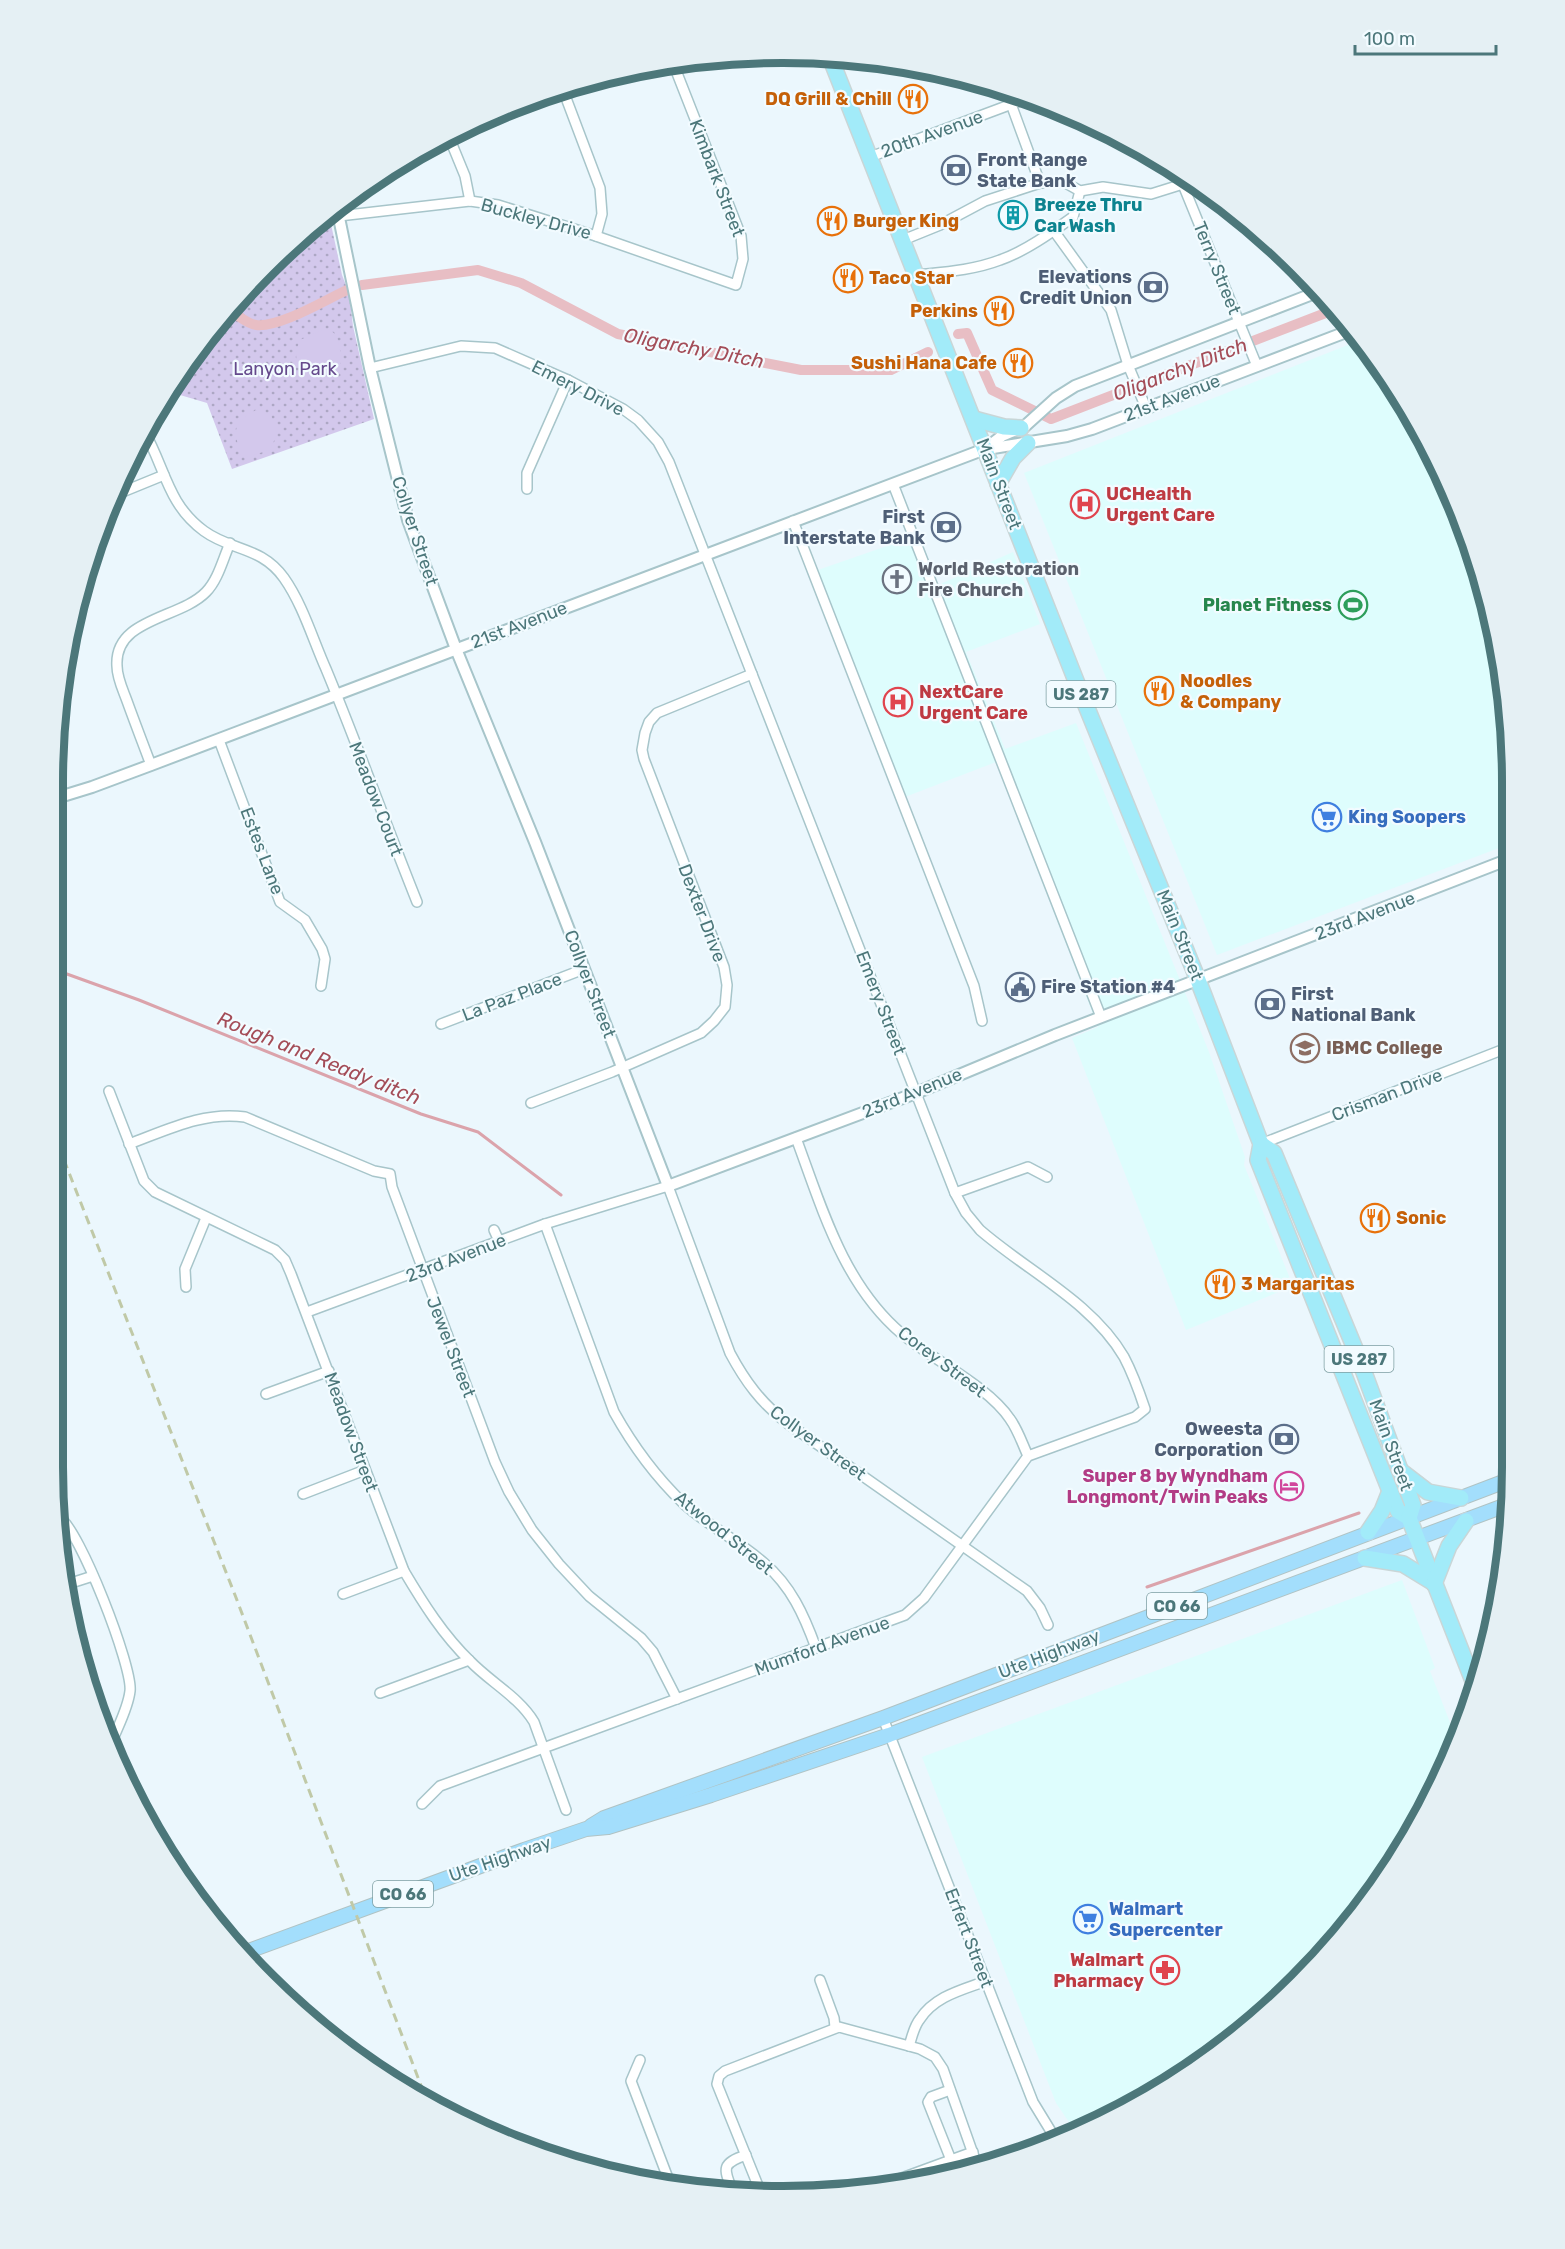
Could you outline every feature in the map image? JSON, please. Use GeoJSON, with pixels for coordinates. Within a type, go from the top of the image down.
{"type":"FeatureCollection","features":[{"type":"Feature","properties":{"kind":"highway","name":"Main Street"},"geometry":{"type":"LineString","coordinates":[[833,65],[1076,681],[1198,980],[1261,1144],[1274,1154],[1358,1356],[1413,1505],[1409,1518]]}},
{"type":"Feature","properties":{"kind":"highway"},"geometry":{"type":"LineString","coordinates":[[974,419],[1004,427],[1021,428]]}},
{"type":"Feature","properties":{"kind":"highway"},"geometry":{"type":"LineString","coordinates":[[998,484],[1013,458],[1028,443]]}},
{"type":"Feature","properties":{"kind":"highway","name":"Main Street"},"geometry":{"type":"LineString","coordinates":[[1261,1144],[1258,1160],[1398,1511],[1409,1518],[1471,1675]]}},
{"type":"Feature","properties":{"kind":"highway"},"geometry":{"type":"LineString","coordinates":[[1402,1472],[1428,1492],[1461,1498]]}},
{"type":"Feature","properties":{"kind":"highway"},"geometry":{"type":"LineString","coordinates":[[1368,1532],[1382,1511],[1390,1491]]}},
{"type":"Feature","properties":{"kind":"highway"},"geometry":{"type":"LineString","coordinates":[[1365,1558],[1403,1564],[1434,1584],[1449,1546],[1466,1521]]}},
{"type":"Feature","properties":{"kind":"main road","name":"Ute Highway"},"geometry":{"type":"LineString","coordinates":[[251,1950],[586,1829],[604,1818],[883,1718],[1501,1483]]}},
{"type":"Feature","properties":{"kind":"main road","name":"Ute Highway"},"geometry":{"type":"LineString","coordinates":[[586,1829],[608,1827],[889,1735],[1500,1507]]}},
{"type":"Feature","properties":{"kind":"street","name":"Kimbark Street"},"geometry":{"type":"LineString","coordinates":[[676,71],[741,236],[743,259],[736,285],[726,281]]}},
{"type":"Feature","properties":{"kind":"street"},"geometry":{"type":"LineString","coordinates":[[566,97],[600,188],[602,214],[596,236]]}},
{"type":"Feature","properties":{"kind":"street","name":"20th Avenue"},"geometry":{"type":"LineString","coordinates":[[870,157],[1017,102]]}},
{"type":"Feature","properties":{"kind":"street"},"geometry":{"type":"LineString","coordinates":[[1011,104],[1040,183]]}},
{"type":"Feature","properties":{"kind":"street"},"geometry":{"type":"LineString","coordinates":[[452,144],[465,177],[470,201]]}},
{"type":"Feature","properties":{"kind":"street"},"geometry":{"type":"LineString","coordinates":[[903,240],[940,225],[985,201],[1040,183],[1064,182],[1080,191],[1103,187],[1150,194],[1182,184]]}},
{"type":"Feature","properties":{"kind":"street","name":"Terry Street"},"geometry":{"type":"LineString","coordinates":[[1183,185],[1257,366]]}},
{"type":"Feature","properties":{"kind":"street"},"geometry":{"type":"LineString","coordinates":[[917,275],[963,270],[1001,260],[1073,218],[1080,191]]}},
{"type":"Feature","properties":{"kind":"street","name":"Buckley Drive"},"geometry":{"type":"LineString","coordinates":[[345,211],[470,201],[498,205],[726,281]]}},
{"type":"Feature","properties":{"kind":"street","name":"Collyer Street"},"geometry":{"type":"LineString","coordinates":[[339,216],[370,368],[408,520],[456,649],[535,842],[622,1067],[730,1353],[740,1373],[760,1400],[786,1423],[1026,1591],[1040,1608],[1048,1625]]}},
{"type":"Feature","properties":{"kind":"street"},"geometry":{"type":"LineString","coordinates":[[1054,231],[1111,310],[1128,365],[1146,408]]}},
{"type":"Feature","properties":{"kind":"street","name":"21st Avenue"},"geometry":{"type":"LineString","coordinates":[[985,449],[1002,436],[1021,428],[1075,386],[1310,295]]}},
{"type":"Feature","properties":{"kind":"street","name":"21st Avenue"},"geometry":{"type":"LineString","coordinates":[[63,796],[219,740],[985,449],[1028,443],[1092,429],[1344,333]]}},
{"type":"Feature","properties":{"kind":"street","name":"Emery Drive"},"geometry":{"type":"LineString","coordinates":[[370,368],[461,346],[495,348],[568,380],[623,409],[638,420],[658,442],[669,462],[705,555]]}},
{"type":"Feature","properties":{"kind":"street"},"geometry":{"type":"LineString","coordinates":[[527,489],[527,473],[568,380]]}},
{"type":"Feature","properties":{"kind":"street","name":"Meadow Court"},"geometry":{"type":"LineString","coordinates":[[149,442],[173,498],[186,516],[207,533],[254,552],[270,563],[284,578],[297,600],[417,902]]}},
{"type":"Feature","properties":{"kind":"street"},"geometry":{"type":"LineString","coordinates":[[125,491],[164,475]]}},
{"type":"Feature","properties":{"kind":"street"},"geometry":{"type":"LineString","coordinates":[[893,484],[1101,1017]]}},
{"type":"Feature","properties":{"kind":"street"},"geometry":{"type":"LineString","coordinates":[[793,521],[974,986],[982,1022]]}},
{"type":"Feature","properties":{"kind":"street"},"geometry":{"type":"LineString","coordinates":[[151,765],[118,676],[117,651],[124,639],[135,630],[191,603],[206,592],[215,578],[230,543]]}},
{"type":"Feature","properties":{"kind":"street","name":"Emery Street"},"geometry":{"type":"LineString","coordinates":[[705,555],[955,1193],[966,1213],[980,1230],[1093,1318],[1124,1357],[1145,1409],[1135,1417],[1028,1456]]}},
{"type":"Feature","properties":{"kind":"street","name":"Dexter Drive"},"geometry":{"type":"LineString","coordinates":[[531,1103],[701,1033],[725,1007],[727,985],[724,967],[642,750],[649,722],[657,713],[752,674]]}},
{"type":"Feature","properties":{"kind":"street","name":"Estes Lane"},"geometry":{"type":"LineString","coordinates":[[219,740],[280,902],[305,920],[322,949],[325,959],[321,986]]}},
{"type":"Feature","properties":{"kind":"street","name":"23rd Avenue"},"geometry":{"type":"LineString","coordinates":[[307,1312],[545,1224],[668,1186],[916,1093],[1101,1017],[1502,862]]}},
{"type":"Feature","properties":{"kind":"street","name":"La Paz Place"},"geometry":{"type":"LineString","coordinates":[[441,1024],[584,969]]}},
{"type":"Feature","properties":{"kind":"street","name":"Crisman Drive"},"geometry":{"type":"LineString","coordinates":[[1261,1144],[1502,1050]]}},
{"type":"Feature","properties":{"kind":"street","name":"Meadow Street"},"geometry":{"type":"LineString","coordinates":[[109,1091],[144,1181],[154,1192],[275,1250],[285,1260],[307,1312],[404,1571],[422,1603],[469,1660],[526,1709],[534,1722],[566,1810]]}},
{"type":"Feature","properties":{"kind":"street","name":"Jewel Street"},"geometry":{"type":"LineString","coordinates":[[129,1144],[209,1116],[227,1114],[245,1117],[374,1171],[390,1174],[392,1187],[422,1270],[495,1462],[509,1492],[532,1530],[559,1564],[589,1596],[640,1638],[653,1652],[677,1699]]}},
{"type":"Feature","properties":{"kind":"street","name":"Corey Street"},"geometry":{"type":"LineString","coordinates":[[796,1138],[836,1243],[849,1269],[870,1299],[902,1334],[996,1402],[1015,1426],[1028,1456]]}},
{"type":"Feature","properties":{"kind":"street"},"geometry":{"type":"LineString","coordinates":[[955,1193],[1028,1167],[1047,1177]]}},
{"type":"Feature","properties":{"kind":"street"},"geometry":{"type":"LineString","coordinates":[[186,1287],[185,1269],[206,1218]]}},
{"type":"Feature","properties":{"kind":"street","name":"Atwood Street"},"geometry":{"type":"LineString","coordinates":[[545,1224],[614,1412],[629,1439],[654,1473],[682,1502],[764,1563],[780,1579],[803,1612],[816,1648]]}},
{"type":"Feature","properties":{"kind":"street"},"geometry":{"type":"LineString","coordinates":[[494,1230],[499,1241]]}},
{"type":"Feature","properties":{"kind":"street"},"geometry":{"type":"LineString","coordinates":[[266,1394],[329,1371]]}},
{"type":"Feature","properties":{"kind":"street","name":"Mumford Avenue"},"geometry":{"type":"LineString","coordinates":[[422,1803],[440,1786],[905,1615],[924,1598],[1028,1456]]}},
{"type":"Feature","properties":{"kind":"street"},"geometry":{"type":"LineString","coordinates":[[303,1494],[365,1470]]}},
{"type":"Feature","properties":{"kind":"street"},"geometry":{"type":"LineString","coordinates":[[66,1521],[93,1576],[125,1659],[130,1691],[115,1734]]}},
{"type":"Feature","properties":{"kind":"street"},"geometry":{"type":"LineString","coordinates":[[343,1594],[404,1571]]}},
{"type":"Feature","properties":{"kind":"street"},"geometry":{"type":"LineString","coordinates":[[73,1582],[93,1576]]}},
{"type":"Feature","properties":{"kind":"street"},"geometry":{"type":"LineString","coordinates":[[380,1693],[469,1660]]}},
{"type":"Feature","properties":{"kind":"street","name":"Erfert Street"},"geometry":{"type":"LineString","coordinates":[[883,1718],[1034,2102],[1052,2133]]}},
{"type":"Feature","properties":{"kind":"street"},"geometry":{"type":"LineString","coordinates":[[820,1980],[835,2027]]}},
{"type":"Feature","properties":{"kind":"street"},"geometry":{"type":"LineString","coordinates":[[909,2046],[918,2020],[929,2008],[940,1999],[986,1981]]}},
{"type":"Feature","properties":{"kind":"street"},"geometry":{"type":"LineString","coordinates":[[758,2185],[717,2084],[718,2076],[725,2071],[835,2027],[920,2049],[935,2057],[943,2069],[975,2159]]}},
{"type":"Feature","properties":{"kind":"street"},"geometry":{"type":"LineString","coordinates":[[640,2060],[631,2081],[667,2176]]}},
{"type":"Feature","properties":{"kind":"street"},"geometry":{"type":"LineString","coordinates":[[950,2090],[931,2097],[928,2102],[951,2160]]}},
{"type":"Feature","properties":{"kind":"street"},"geometry":{"type":"LineString","coordinates":[[915,2173],[973,2152]]}},
{"type":"Feature","properties":{"kind":"street"},"geometry":{"type":"LineString","coordinates":[[730,2184],[725,2172],[726,2165],[731,2160],[746,2155]]}},
{"type":"Feature","properties":{"kind":"shaded area"},"geometry":{"type":"Polygon","coordinates":[[[1352,343],[1406,423],[1428,464],[1464,551],[1488,642],[1496,689],[1502,782],[1502,847],[1217,955],[1024,473],[1352,343]]]}},
{"type":"Feature","properties":{"kind":"shaded area"},"geometry":{"type":"Polygon","coordinates":[[[910,538],[929,589],[1013,552],[1040,624],[966,652],[1005,749],[1076,723],[1209,1052],[1245,1157],[1244,1165],[1293,1286],[1186,1330],[1072,1038],[1098,1027],[996,762],[905,797],[815,571],[910,538]]]}},
{"type":"Feature","properties":{"kind":"shaded area"},"geometry":{"type":"Polygon","coordinates":[[[1402,1580],[1435,1668],[1430,1671],[1452,1728],[1428,1785],[1381,1866],[1353,1905],[1291,1975],[1221,2037],[1182,2065],[1142,2090],[1071,2125],[1056,2103],[922,1757],[1402,1580]]]}},
{"type":"Feature","properties":{"kind":"green space","name":"Lanyon Park"},"geometry":{"type":"Polygon","coordinates":[[[331,223],[342,275],[349,293],[353,326],[374,419],[232,469],[207,403],[177,394],[212,344],[242,308],[274,274],[331,223]]]}},
{"type":"Feature","properties":{"kind":"green space"},"geometry":{"type":"Polygon","coordinates":[[[273,275],[275,281],[264,285],[273,275]]]}},
{"type":"Feature","properties":{"kind":"green space"},"geometry":{"type":"Polygon","coordinates":[[[329,329],[338,339],[342,357],[339,367],[323,376],[304,373],[298,365],[296,355],[300,340],[329,329]]]}},
{"type":"Feature","properties":{"kind":"green space"},"geometry":{"type":"Polygon","coordinates":[[[256,410],[271,415],[277,434],[270,450],[247,457],[241,455],[236,428],[242,419],[256,410]]]}},
{"type":"Feature","properties":{"kind":"waterway","name":"Oligarchy Ditch"},"geometry":{"type":"LineString","coordinates":[[362,285],[478,270],[521,283],[618,334],[801,370],[891,370],[928,352]]}},
{"type":"Feature","properties":{"kind":"waterway","name":"Oligarchy Ditch"},"geometry":{"type":"LineString","coordinates":[[236,315],[247,322],[266,325],[289,318],[347,290]]}},
{"type":"Feature","properties":{"kind":"waterway","name":"Oligarchy Ditch"},"geometry":{"type":"LineString","coordinates":[[958,334],[967,333],[992,390],[1051,419],[1327,313]]}},
{"type":"Feature","properties":{"kind":"waterway","name":"Rough and Ready ditch"},"geometry":{"type":"LineString","coordinates":[[63,973],[139,1000],[421,1114],[478,1132],[561,1195]]}},
{"type":"Feature","properties":{"kind":"waterway","name":"Rough and Ready ditch"},"geometry":{"type":"LineString","coordinates":[[1147,1587],[1359,1513]]}},
{"type":"Feature","properties":{"kind":"railway"},"geometry":{"type":"LineString","coordinates":[[63,1157],[235,1595],[423,2090]]}},
{"type":"Feature","properties":{"kind":"place","name":"DQ Grill & Chill"},"geometry":{"type":"Point","coordinates":[913,99]}},
{"type":"Feature","properties":{"kind":"place","name":"Front Range State Bank"},"geometry":{"type":"Point","coordinates":[956,170]}},
{"type":"Feature","properties":{"kind":"place","name":"Breeze Thru Car Wash"},"geometry":{"type":"Point","coordinates":[1013,215]}},
{"type":"Feature","properties":{"kind":"place","name":"Burger King"},"geometry":{"type":"Point","coordinates":[832,221]}},
{"type":"Feature","properties":{"kind":"place","name":"Taco Star"},"geometry":{"type":"Point","coordinates":[848,278]}},
{"type":"Feature","properties":{"kind":"place","name":"Elevations Credit Union"},"geometry":{"type":"Point","coordinates":[1153,287]}},
{"type":"Feature","properties":{"kind":"place","name":"Perkins"},"geometry":{"type":"Point","coordinates":[999,311]}},
{"type":"Feature","properties":{"kind":"place","name":"Sushi Hana Cafe"},"geometry":{"type":"Point","coordinates":[1018,363]}},
{"type":"Feature","properties":{"kind":"place","name":"UCHealth Urgent Care"},"geometry":{"type":"Point","coordinates":[1085,504]}},
{"type":"Feature","properties":{"kind":"place","name":"First Interstate Bank"},"geometry":{"type":"Point","coordinates":[946,527]}},
{"type":"Feature","properties":{"kind":"place","name":"World Restoration Fire Church"},"geometry":{"type":"Point","coordinates":[897,579]}},
{"type":"Feature","properties":{"kind":"place","name":"Planet Fitness"},"geometry":{"type":"Point","coordinates":[1353,605]}},
{"type":"Feature","properties":{"kind":"place","name":"Noodles & Company"},"geometry":{"type":"Point","coordinates":[1159,691]}},
{"type":"Feature","properties":{"kind":"place","name":"NextCare Urgent Care"},"geometry":{"type":"Point","coordinates":[898,702]}},
{"type":"Feature","properties":{"kind":"place","name":"King Soopers"},"geometry":{"type":"Point","coordinates":[1327,817]}},
{"type":"Feature","properties":{"kind":"place","name":"Fire Station #4"},"geometry":{"type":"Point","coordinates":[1020,987]}},
{"type":"Feature","properties":{"kind":"place","name":"First National Bank"},"geometry":{"type":"Point","coordinates":[1270,1004]}},
{"type":"Feature","properties":{"kind":"place","name":"IBMC College"},"geometry":{"type":"Point","coordinates":[1305,1048]}},
{"type":"Feature","properties":{"kind":"place","name":"Sonic"},"geometry":{"type":"Point","coordinates":[1375,1218]}},
{"type":"Feature","properties":{"kind":"place","name":"3 Margaritas"},"geometry":{"type":"Point","coordinates":[1220,1284]}},
{"type":"Feature","properties":{"kind":"place","name":"Oweesta Corporation"},"geometry":{"type":"Point","coordinates":[1284,1439]}},
{"type":"Feature","properties":{"kind":"place","name":"Super 8 by Wyndham Longmont/Twin Peaks"},"geometry":{"type":"Point","coordinates":[1289,1486]}},
{"type":"Feature","properties":{"kind":"place","name":"Walmart Supercenter"},"geometry":{"type":"Point","coordinates":[1088,1919]}},
{"type":"Feature","properties":{"kind":"place","name":"Walmart Pharmacy"},"geometry":{"type":"Point","coordinates":[1165,1970]}}]}
